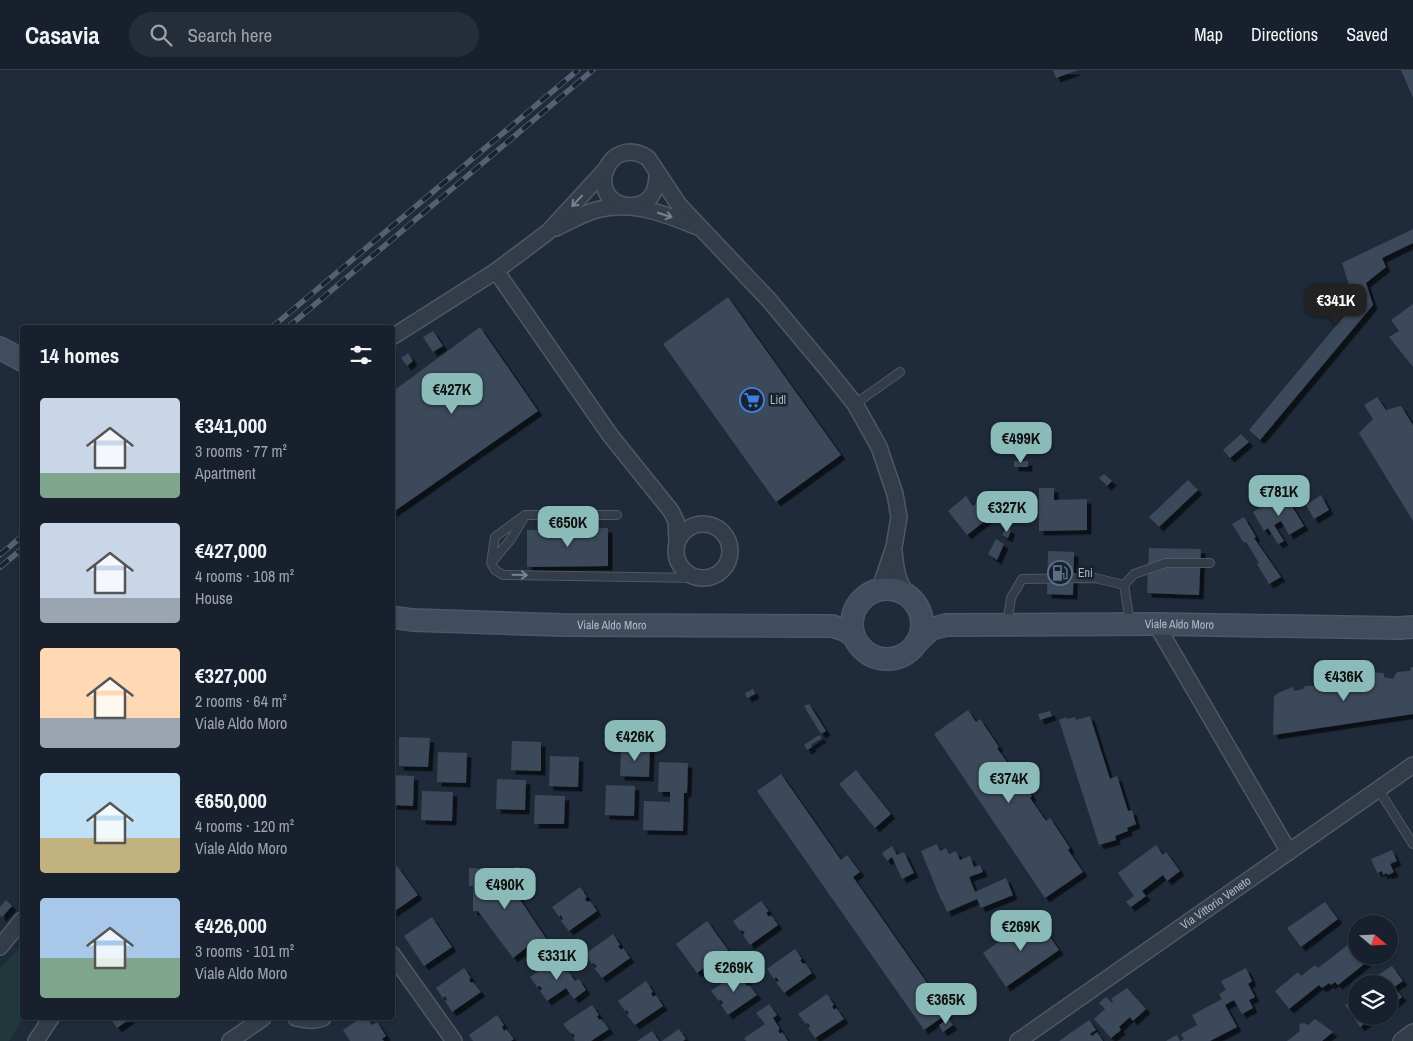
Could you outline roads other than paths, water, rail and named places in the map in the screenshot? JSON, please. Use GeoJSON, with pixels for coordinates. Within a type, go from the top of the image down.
{"type":"FeatureCollection","features":[{"type":"Feature","properties":{"kind":"main road"},"geometry":{"type":"LineString","coordinates":[[0,348],[20,359]]}},
{"type":"Feature","properties":{"kind":"main road","name":"Viale Aldo Moro"},"geometry":{"type":"LineString","coordinates":[[832,626],[854,614],[862,600],[876,591],[888,589],[900,592],[932,619],[946,624],[1413,627]]}},
{"type":"Feature","properties":{"kind":"main road"},"geometry":{"type":"LineString","coordinates":[[914,603],[921,619],[921,631],[917,642]]}},
{"type":"Feature","properties":{"kind":"main road"},"geometry":{"type":"LineString","coordinates":[[854,614],[852,625],[854,636]]}},
{"type":"Feature","properties":{"kind":"main road","name":"Viale Aldo Moro"},"geometry":{"type":"LineString","coordinates":[[395,617],[412,620],[562,626],[832,626],[845,630],[854,636],[859,646],[867,653],[877,658],[888,659],[898,657],[909,651],[931,630],[946,624]]}},
{"type":"Feature","properties":{"kind":"street"},"geometry":{"type":"LineString","coordinates":[[395,335],[496,271],[548,232],[616,156],[632,152],[641,154],[654,165],[657,173],[679,205],[768,300],[854,404],[879,447],[895,494],[899,517],[894,547],[882,582],[876,591]]}},
{"type":"Feature","properties":{"kind":"street"},"geometry":{"type":"LineString","coordinates":[[605,170],[603,179],[605,188],[617,202],[625,206],[653,211],[704,230]]}},
{"type":"Feature","properties":{"kind":"street"},"geometry":{"type":"LineString","coordinates":[[548,232],[595,210],[635,206],[644,202],[655,190],[657,173]]}},
{"type":"Feature","properties":{"kind":"street"},"geometry":{"type":"LineString","coordinates":[[496,271],[610,435],[672,511],[682,518],[702,525],[713,526],[726,538],[730,554],[727,563],[716,575],[698,578],[689,575],[682,569],[677,561],[676,522],[672,511]]}},
{"type":"Feature","properties":{"kind":"street"},"geometry":{"type":"LineString","coordinates":[[677,542],[688,528],[702,525]]}},
{"type":"Feature","properties":{"kind":"street"},"geometry":{"type":"LineString","coordinates":[[894,547],[897,573],[901,587],[914,603]]}},
{"type":"Feature","properties":{"kind":"street"},"geometry":{"type":"LineString","coordinates":[[1156,624],[1289,852]]}},
{"type":"Feature","properties":{"kind":"street","name":"Via Vittorio Veneto"},"geometry":{"type":"LineString","coordinates":[[1018,1041],[1413,765]]}},
{"type":"Feature","properties":{"kind":"street"},"geometry":{"type":"LineString","coordinates":[[0,947],[20,922]]}},
{"type":"Feature","properties":{"kind":"street"},"geometry":{"type":"LineString","coordinates":[[397,970],[454,1041]]}},
{"type":"Feature","properties":{"kind":"street"},"geometry":{"type":"LineString","coordinates":[[36,1041],[50,1020]]}},
{"type":"Feature","properties":{"kind":"street"},"geometry":{"type":"LineString","coordinates":[[230,1041],[260,1020]]}},
{"type":"Feature","properties":{"kind":"street"},"geometry":{"type":"LineString","coordinates":[[1401,1041],[1413,1032]]}},
{"type":"Feature","properties":{"kind":"lane"},"geometry":{"type":"LineString","coordinates":[[854,404],[900,372]]}},
{"type":"Feature","properties":{"kind":"lane"},"geometry":{"type":"LineString","coordinates":[[617,515],[525,515],[495,538],[491,563],[495,570],[502,575],[698,578]]}},
{"type":"Feature","properties":{"kind":"lane"},"geometry":{"type":"LineString","coordinates":[[491,563],[512,539],[525,515]]}},
{"type":"Feature","properties":{"kind":"lane"},"geometry":{"type":"LineString","coordinates":[[1124,585],[1134,574],[1166,563],[1210,563]]}},
{"type":"Feature","properties":{"kind":"lane"},"geometry":{"type":"LineString","coordinates":[[1007,624],[1011,598],[1022,579],[1095,578],[1124,585]]}},
{"type":"Feature","properties":{"kind":"lane"},"geometry":{"type":"LineString","coordinates":[[1124,585],[1131,624]]}},
{"type":"Feature","properties":{"kind":"lane"},"geometry":{"type":"LineString","coordinates":[[1378,789],[1413,844]]}},
{"type":"Feature","properties":{"kind":"railway"},"geometry":{"type":"LineString","coordinates":[[275,325],[578,70]]}},
{"type":"Feature","properties":{"kind":"railway"},"geometry":{"type":"LineString","coordinates":[[291,325],[593,70]]}},
{"type":"Feature","properties":{"kind":"railway"},"geometry":{"type":"LineString","coordinates":[[0,555],[20,538]]}},
{"type":"Feature","properties":{"kind":"railway"},"geometry":{"type":"LineString","coordinates":[[0,567],[20,551]]}},
{"type":"Feature","properties":{"kind":"place","name":"Lidl"},"geometry":{"type":"Point","coordinates":[752,400]}},
{"type":"Feature","properties":{"kind":"place","name":"Eni"},"geometry":{"type":"Point","coordinates":[1060,573]}}]}
